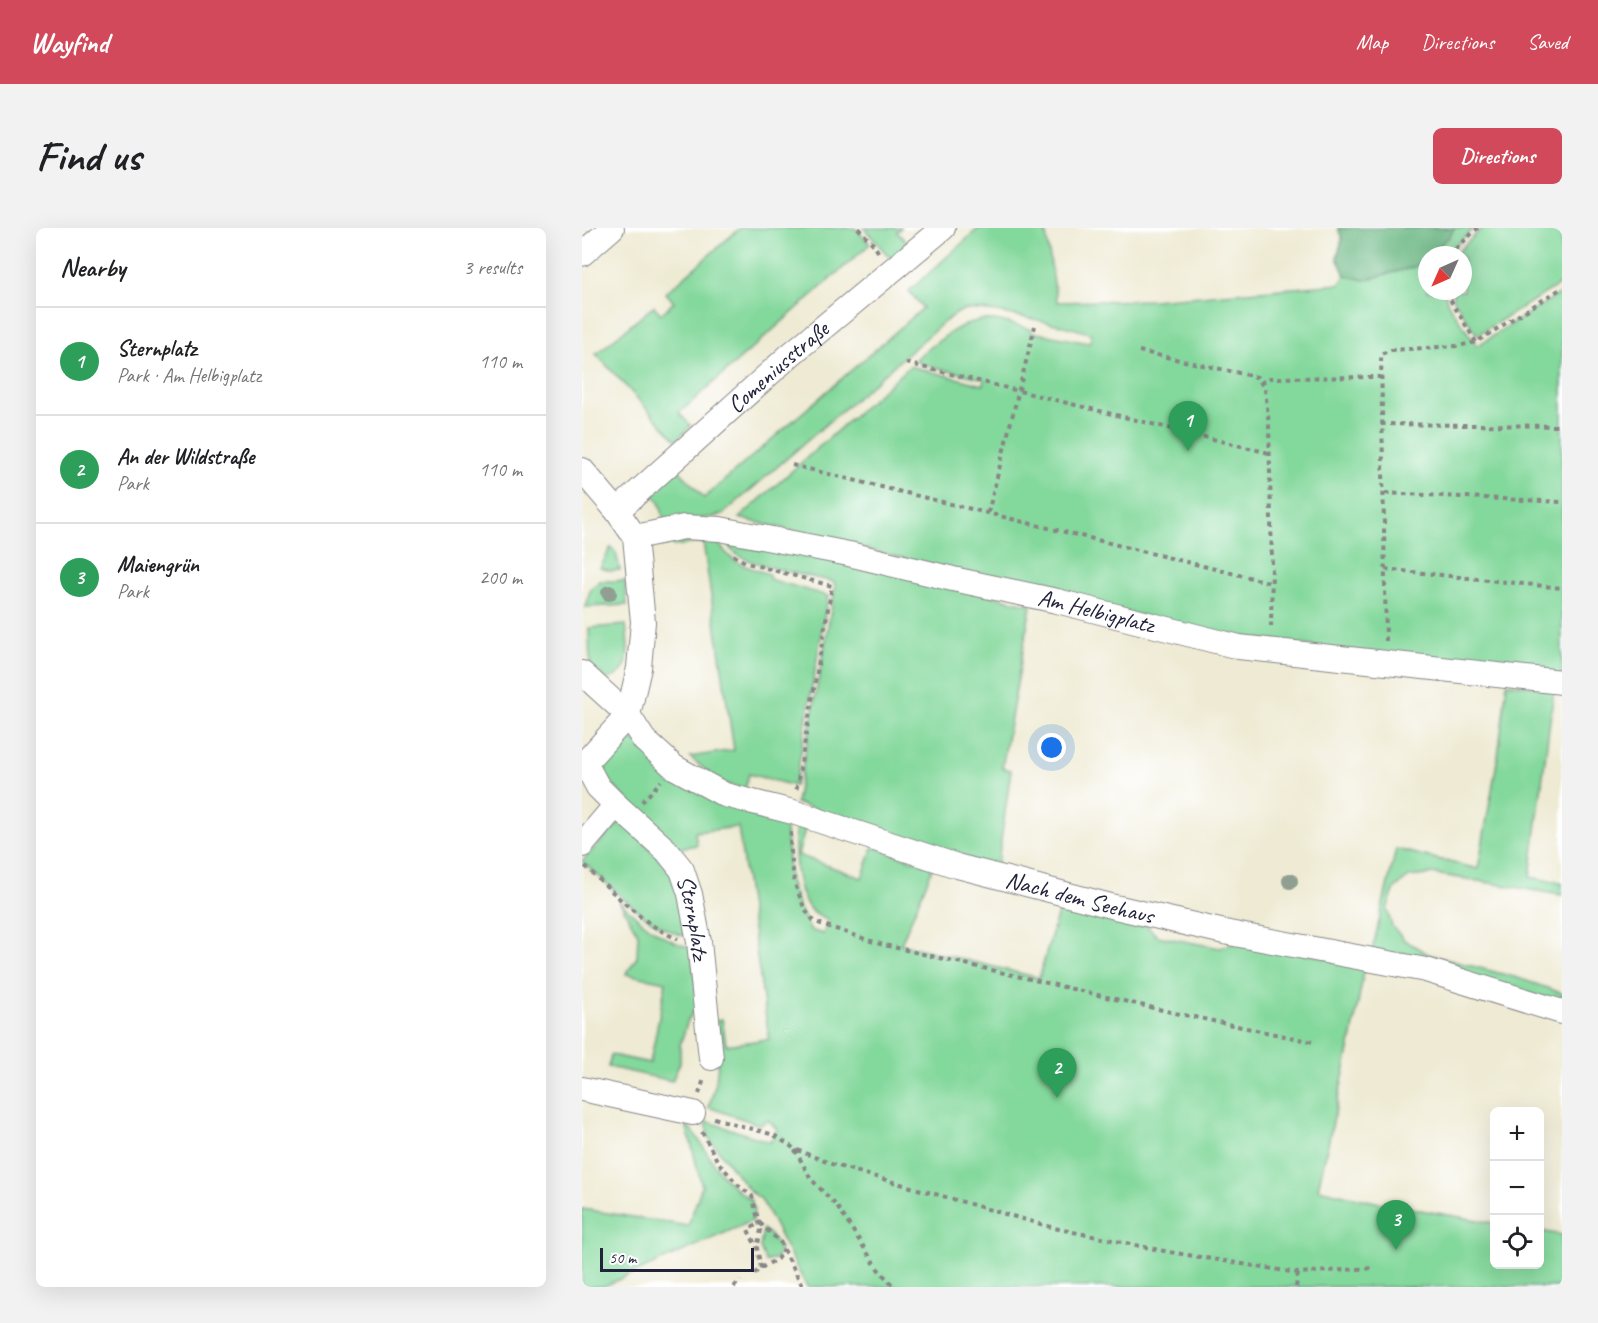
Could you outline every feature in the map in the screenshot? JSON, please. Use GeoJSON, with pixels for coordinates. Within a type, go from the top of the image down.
{"type":"FeatureCollection","features":[{"type":"Feature","properties":{"kind":"street"},"geometry":{"type":"LineString","coordinates":[[582,254],[612,228]]}},
{"type":"Feature","properties":{"kind":"street","name":"Comeniusstraße"},"geometry":{"type":"LineString","coordinates":[[617,511],[790,355],[943,228]]}},
{"type":"Feature","properties":{"kind":"street"},"geometry":{"type":"LineString","coordinates":[[582,470],[617,511],[635,537],[643,622],[639,668],[628,715],[583,765]]}},
{"type":"Feature","properties":{"kind":"street","name":"Am Helbigplatz"},"geometry":{"type":"LineString","coordinates":[[635,537],[684,527],[720,529],[849,554],[1057,601],[1239,647],[1562,682]]}},
{"type":"Feature","properties":{"kind":"street","name":"Nach dem Seehaus"},"geometry":{"type":"LineString","coordinates":[[582,673],[628,715],[644,740],[674,767],[724,795],[793,812],[957,866],[1229,933],[1426,970],[1562,1012]]}},
{"type":"Feature","properties":{"kind":"street","name":"Sternplatz"},"geometry":{"type":"LineString","coordinates":[[583,765],[598,788],[667,851],[682,870],[690,894],[699,942],[711,1058]]}},
{"type":"Feature","properties":{"kind":"street"},"geometry":{"type":"LineString","coordinates":[[582,845],[622,811]]}},
{"type":"Feature","properties":{"kind":"street"},"geometry":{"type":"LineString","coordinates":[[582,1089],[693,1113]]}},
{"type":"Feature","properties":{"kind":"path"},"geometry":{"type":"LineString","coordinates":[[858,228],[874,245],[890,273]]}},
{"type":"Feature","properties":{"kind":"path"},"geometry":{"type":"LineString","coordinates":[[1459,246],[1478,228]]}},
{"type":"Feature","properties":{"kind":"path"},"geometry":{"type":"LineString","coordinates":[[1386,663],[1381,354],[1391,350],[1458,346],[1476,342],[1562,288]]}},
{"type":"Feature","properties":{"kind":"path"},"geometry":{"type":"LineString","coordinates":[[1450,300],[1476,342]]}},
{"type":"Feature","properties":{"kind":"path"},"geometry":{"type":"LineString","coordinates":[[988,513],[1035,326]]}},
{"type":"Feature","properties":{"kind":"path"},"geometry":{"type":"LineString","coordinates":[[1139,351],[1257,377],[1265,389],[1272,583],[1270,651]]}},
{"type":"Feature","properties":{"kind":"path"},"geometry":{"type":"LineString","coordinates":[[906,363],[1269,453]]}},
{"type":"Feature","properties":{"kind":"path"},"geometry":{"type":"LineString","coordinates":[[1261,383],[1270,378],[1380,377]]}},
{"type":"Feature","properties":{"kind":"path"},"geometry":{"type":"LineString","coordinates":[[1381,424],[1562,426]]}},
{"type":"Feature","properties":{"kind":"path"},"geometry":{"type":"LineString","coordinates":[[792,465],[1272,583]]}},
{"type":"Feature","properties":{"kind":"path"},"geometry":{"type":"LineString","coordinates":[[1384,493],[1562,502]]}},
{"type":"Feature","properties":{"kind":"path"},"geometry":{"type":"LineString","coordinates":[[720,529],[723,546],[747,563],[832,586],[793,812],[790,842],[794,882],[805,910],[815,922],[880,944],[1175,1013],[1313,1042]]}},
{"type":"Feature","properties":{"kind":"path"},"geometry":{"type":"LineString","coordinates":[[1385,568],[1562,588]]}},
{"type":"Feature","properties":{"kind":"path"},"geometry":{"type":"LineString","coordinates":[[622,811],[674,767]]}},
{"type":"Feature","properties":{"kind":"path"},"geometry":{"type":"LineString","coordinates":[[582,864],[647,922],[681,940],[699,942]]}},
{"type":"Feature","properties":{"kind":"path"},"geometry":{"type":"LineString","coordinates":[[711,1058],[693,1113],[718,1162],[739,1186],[752,1196],[760,1223],[760,1239],[757,1248]]}},
{"type":"Feature","properties":{"kind":"path"},"geometry":{"type":"LineString","coordinates":[[693,1113],[774,1135],[795,1149],[834,1165],[1054,1228],[1169,1252],[1298,1273],[1373,1268]]}},
{"type":"Feature","properties":{"kind":"path"},"geometry":{"type":"LineString","coordinates":[[795,1149],[811,1179],[836,1205],[878,1269],[894,1287]]}},
{"type":"Feature","properties":{"kind":"path"},"geometry":{"type":"LineString","coordinates":[[760,1223],[748,1230],[757,1248],[761,1268]]}},
{"type":"Feature","properties":{"kind":"path"},"geometry":{"type":"LineString","coordinates":[[760,1223],[780,1242],[803,1287]]}},
{"type":"Feature","properties":{"kind":"path"},"geometry":{"type":"LineString","coordinates":[[754,1274],[777,1259],[784,1249]]}},
{"type":"Feature","properties":{"kind":"path"},"geometry":{"type":"LineString","coordinates":[[1296,1287],[1298,1273]]}},
{"type":"Feature","properties":{"kind":"path"},"geometry":{"type":"LineString","coordinates":[[734,1287],[740,1280]]}},
{"type":"Feature","properties":{"kind":"green space"},"geometry":{"type":"Polygon","coordinates":[[[740,228],[855,228],[870,244],[679,413],[691,426],[676,440],[596,354],[654,306],[661,314],[674,302],[666,293],[740,228]]]}},
{"type":"Feature","properties":{"kind":"green space"},"geometry":{"type":"Polygon","coordinates":[[[864,228],[901,228],[897,232],[908,244],[891,259],[864,228]]]}},
{"type":"Feature","properties":{"kind":"green space"},"geometry":{"type":"Polygon","coordinates":[[[979,228],[1045,228],[1057,302],[1154,300],[1340,284],[1345,275],[1364,280],[1414,267],[1418,264],[1418,300],[1447,300],[1477,346],[1562,292],[1562,678],[1211,633],[739,518],[910,366],[983,385],[984,379],[916,361],[934,344],[962,326],[982,320],[998,321],[1031,329],[1031,332],[1089,343],[1092,334],[1007,314],[964,310],[956,314],[724,513],[714,517],[663,522],[660,503],[647,490],[677,468],[704,498],[923,308],[909,291],[979,228]]]}},
{"type":"Feature","properties":{"kind":"green space"},"geometry":{"type":"Polygon","coordinates":[[[1338,228],[1454,228],[1450,236],[1438,246],[1418,246],[1418,264],[1414,267],[1364,280],[1345,275],[1337,258],[1342,239],[1338,228]]]}},
{"type":"Feature","properties":{"kind":"green space"},"geometry":{"type":"Polygon","coordinates":[[[1454,228],[1474,228],[1455,246],[1438,246],[1450,236],[1454,228]]]}},
{"type":"Feature","properties":{"kind":"green space"},"geometry":{"type":"Polygon","coordinates":[[[1482,228],[1562,228],[1562,283],[1477,335],[1454,300],[1472,300],[1472,246],[1464,246],[1482,228]]]}},
{"type":"Feature","properties":{"kind":"green space"},"geometry":{"type":"Polygon","coordinates":[[[724,533],[1031,605],[1002,768],[1011,770],[997,869],[796,803],[835,588],[834,582],[743,558],[731,549],[724,533]]]}},
{"type":"Feature","properties":{"kind":"green space"},"geometry":{"type":"Polygon","coordinates":[[[665,536],[715,536],[725,552],[737,562],[769,574],[769,579],[828,596],[795,786],[749,774],[745,789],[721,783],[690,757],[734,750],[703,542],[674,546],[665,536]]]}},
{"type":"Feature","properties":{"kind":"green space"},"geometry":{"type":"Polygon","coordinates":[[[611,547],[616,553],[620,570],[611,571],[600,568],[611,547]]]}},
{"type":"Feature","properties":{"kind":"green space"},"geometry":{"type":"Polygon","coordinates":[[[600,581],[625,581],[627,605],[585,607],[591,588],[600,581]]]}},
{"type":"Feature","properties":{"kind":"green space"},"geometry":{"type":"Polygon","coordinates":[[[626,625],[628,650],[625,665],[616,676],[607,679],[590,666],[589,628],[626,625]]]}},
{"type":"Feature","properties":{"kind":"green space"},"geometry":{"type":"Polygon","coordinates":[[[1507,683],[1554,689],[1530,877],[1562,883],[1562,895],[1435,874],[1409,877],[1395,888],[1387,909],[1392,926],[1404,940],[1430,955],[1518,978],[1562,993],[1562,1003],[1372,951],[1396,849],[1478,869],[1498,756],[1507,683]]]}},
{"type":"Feature","properties":{"kind":"green space"},"geometry":{"type":"Polygon","coordinates":[[[626,739],[633,740],[785,819],[790,881],[810,930],[823,934],[828,921],[811,910],[800,890],[795,857],[796,825],[805,829],[798,855],[862,878],[873,847],[933,867],[901,944],[1039,978],[1061,902],[1141,920],[1157,936],[1220,948],[1239,941],[1365,965],[1351,1041],[1318,1189],[1380,1203],[1490,1222],[1490,1269],[1544,1269],[1544,1232],[1562,1235],[1562,1287],[807,1287],[761,1199],[750,1191],[708,1137],[706,1121],[770,1142],[777,1129],[768,1120],[760,1125],[708,1107],[717,1075],[717,1020],[722,1019],[726,1045],[769,1039],[738,827],[695,832],[697,845],[676,849],[597,769],[617,745],[626,739]]]}},
{"type":"Feature","properties":{"kind":"green space"},"geometry":{"type":"Polygon","coordinates":[[[621,821],[629,826],[681,883],[687,936],[659,926],[645,916],[582,861],[621,821]]]}},
{"type":"Feature","properties":{"kind":"green space"},"geometry":{"type":"Polygon","coordinates":[[[619,901],[643,923],[661,935],[691,948],[698,1004],[688,1020],[680,1045],[680,1063],[672,1081],[608,1067],[611,1055],[650,1063],[666,982],[626,974],[637,957],[638,934],[619,901]]]}},
{"type":"Feature","properties":{"kind":"green space"},"geometry":{"type":"Polygon","coordinates":[[[686,1124],[722,1175],[751,1200],[754,1210],[752,1221],[602,1287],[582,1287],[582,1209],[688,1226],[702,1186],[686,1124]]]}},
{"type":"Feature","properties":{"kind":"green space"},"geometry":{"type":"Polygon","coordinates":[[[763,1229],[774,1239],[780,1250],[777,1258],[766,1262],[760,1248],[763,1229]]]}},
{"type":"Feature","properties":{"kind":"place","name":"Sternplatz"},"geometry":{"type":"Point","coordinates":[1188,451]}},
{"type":"Feature","properties":{"kind":"place","name":"An der Wildstraße"},"geometry":{"type":"Point","coordinates":[1057,1098]}},
{"type":"Feature","properties":{"kind":"place","name":"Maiengrün"},"geometry":{"type":"Point","coordinates":[1396,1250]}}]}
